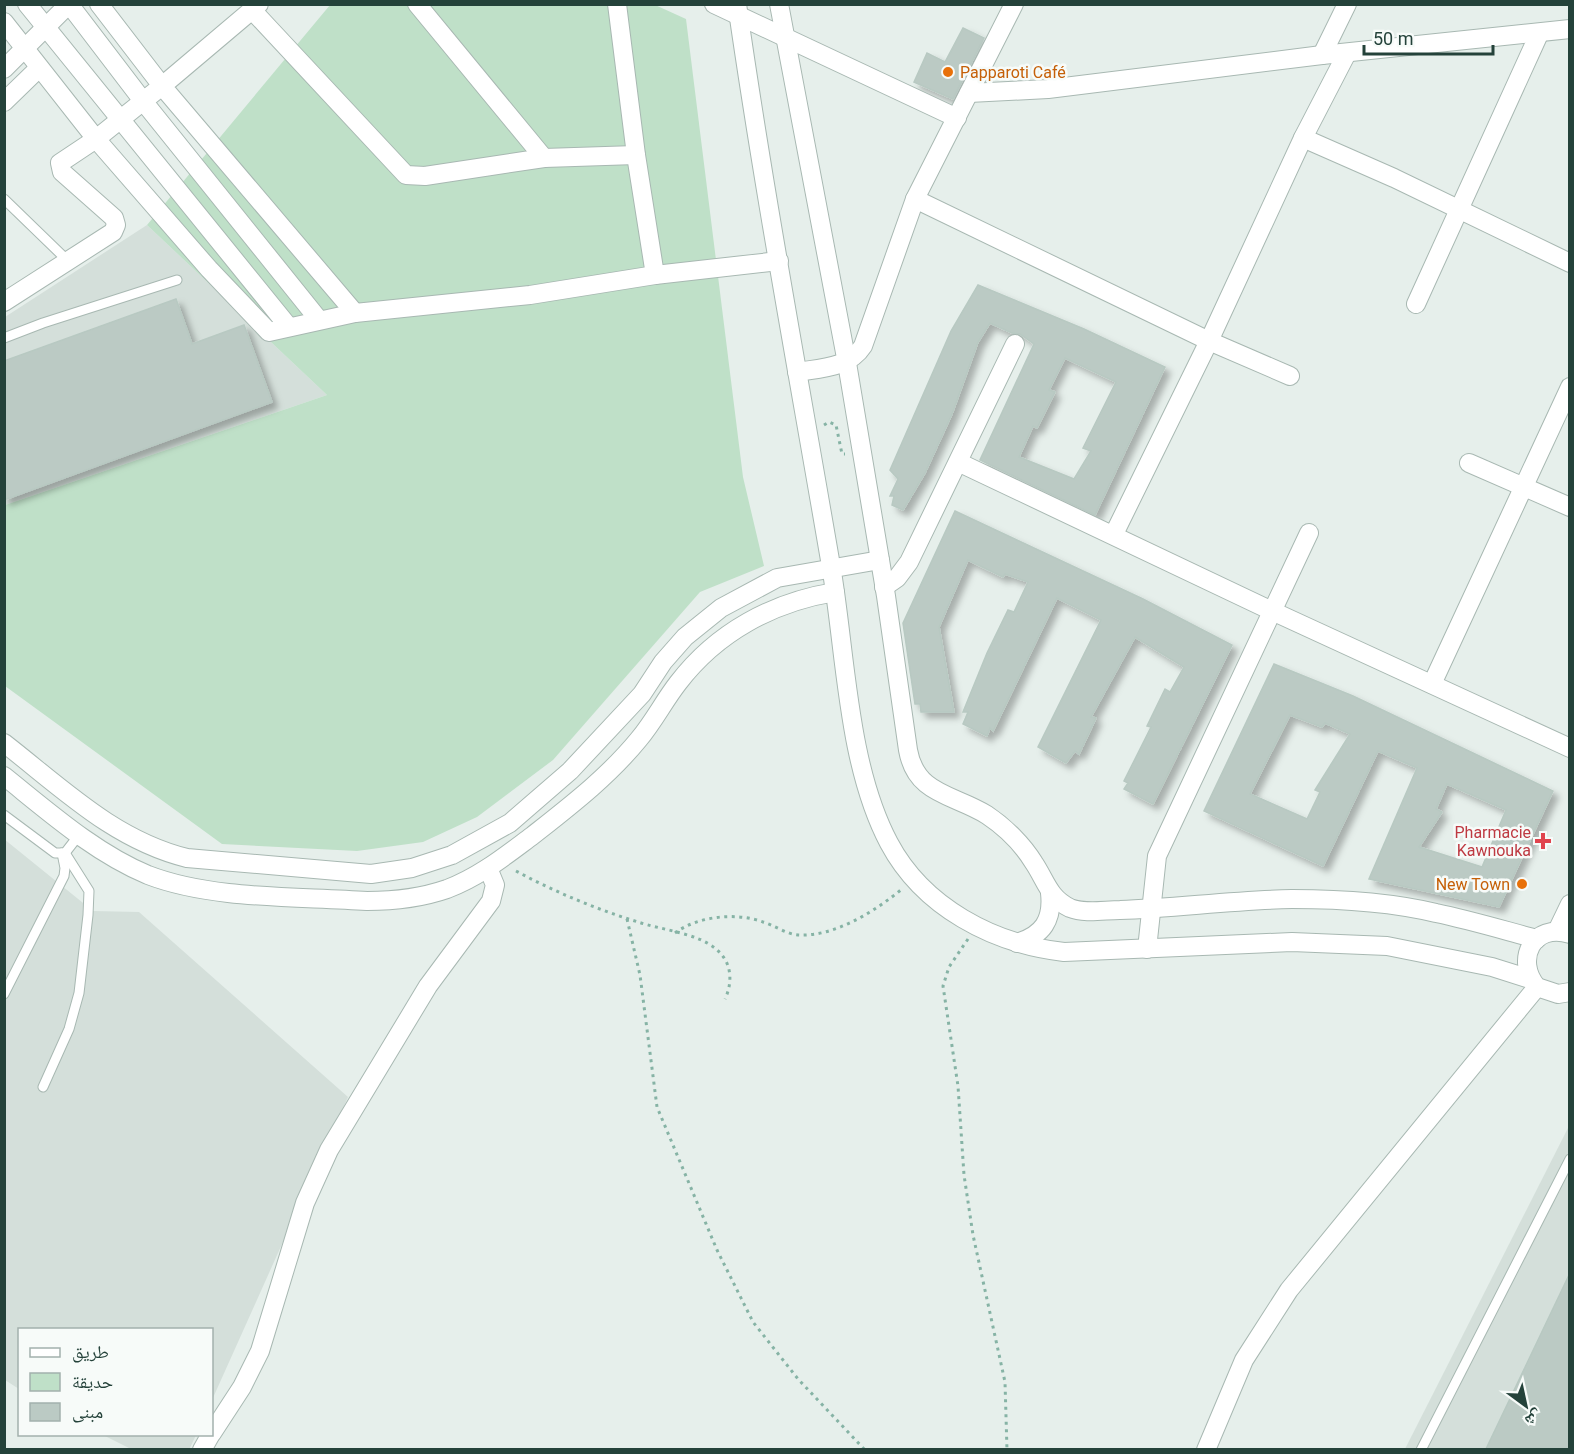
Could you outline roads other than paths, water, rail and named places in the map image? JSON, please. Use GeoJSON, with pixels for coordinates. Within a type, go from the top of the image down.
{"type":"FeatureCollection","features":[{"type":"Feature","properties":{"kind":"street"},"geometry":{"type":"LineString","coordinates":[[27,4],[288,326]]}},
{"type":"Feature","properties":{"kind":"street"},"geometry":{"type":"LineString","coordinates":[[4,69],[69,4],[143,101],[319,320]]}},
{"type":"Feature","properties":{"kind":"street"},"geometry":{"type":"LineString","coordinates":[[99,4],[162,86],[355,313]]}},
{"type":"Feature","properties":{"kind":"street"},"geometry":{"type":"LineString","coordinates":[[417,4],[544,158]]}},
{"type":"Feature","properties":{"kind":"street"},"geometry":{"type":"LineString","coordinates":[[618,4],[636,154],[655,275]]}},
{"type":"Feature","properties":{"kind":"street"},"geometry":{"type":"LineString","coordinates":[[714,4],[738,9],[784,36],[957,118]]}},
{"type":"Feature","properties":{"kind":"street"},"geometry":{"type":"LineString","coordinates":[[779,4],[847,363],[880,560],[910,765],[926,786],[987,815],[1013,836],[1034,863],[1050,892],[1060,903],[1073,909],[1150,909],[1291,899],[1370,904],[1434,912],[1537,939],[1563,932],[1569,904]]}},
{"type":"Feature","properties":{"kind":"street"},"geometry":{"type":"LineString","coordinates":[[797,372],[847,363],[857,355],[868,333],[915,199],[1014,4]]}},
{"type":"Feature","properties":{"kind":"street"},"geometry":{"type":"LineString","coordinates":[[1322,55],[1347,4]]}},
{"type":"Feature","properties":{"kind":"street"},"geometry":{"type":"LineString","coordinates":[[4,302],[110,234],[116,225],[114,218],[60,170],[62,160],[121,120],[256,7],[406,175],[425,176],[544,158],[636,154]]}},
{"type":"Feature","properties":{"kind":"street"},"geometry":{"type":"LineString","coordinates":[[738,9],[831,567],[862,769],[890,844],[915,879],[936,900],[976,927],[1017,943],[1064,952],[1292,942],[1387,946],[1483,965],[1558,994],[1569,992]]}},
{"type":"Feature","properties":{"kind":"street"},"geometry":{"type":"LineString","coordinates":[[4,22],[96,139],[209,269],[269,332],[355,313],[530,295],[655,275],[779,261]]}},
{"type":"Feature","properties":{"kind":"street"},"geometry":{"type":"LineString","coordinates":[[969,93],[1048,90],[1322,55],[1539,34],[1569,29]]}},
{"type":"Feature","properties":{"kind":"street"},"geometry":{"type":"LineString","coordinates":[[1416,304],[1461,210],[1539,34]]}},
{"type":"Feature","properties":{"kind":"street"},"geometry":{"type":"LineString","coordinates":[[1114,534],[1209,341],[1303,138],[1347,53]]}},
{"type":"Feature","properties":{"kind":"street"},"geometry":{"type":"LineString","coordinates":[[4,102],[39,68]]}},
{"type":"Feature","properties":{"kind":"street"},"geometry":{"type":"LineString","coordinates":[[1303,138],[1461,210],[1569,263]]}},
{"type":"Feature","properties":{"kind":"street"},"geometry":{"type":"LineString","coordinates":[[915,199],[1209,341],[1290,376]]}},
{"type":"Feature","properties":{"kind":"street"},"geometry":{"type":"LineString","coordinates":[[884,587],[897,578],[909,562],[1015,344]]}},
{"type":"Feature","properties":{"kind":"street"},"geometry":{"type":"LineString","coordinates":[[1432,684],[1569,387]]}},
{"type":"Feature","properties":{"kind":"street"},"geometry":{"type":"LineString","coordinates":[[957,462],[1569,748]]}},
{"type":"Feature","properties":{"kind":"street"},"geometry":{"type":"LineString","coordinates":[[1469,463],[1569,507]]}},
{"type":"Feature","properties":{"kind":"street"},"geometry":{"type":"LineString","coordinates":[[1147,949],[1157,856],[1310,533]]}},
{"type":"Feature","properties":{"kind":"street"},"geometry":{"type":"LineString","coordinates":[[4,743],[93,814],[132,839],[187,858],[371,874],[433,862],[482,841],[528,809],[595,746],[642,693],[663,662],[685,637],[711,615],[740,596],[777,578],[880,560]]}},
{"type":"Feature","properties":{"kind":"street"},"geometry":{"type":"LineString","coordinates":[[4,776],[79,835],[147,874],[188,886],[233,892],[388,901],[438,892],[493,865],[604,777],[640,738],[691,667],[726,636],[779,605],[835,592]]}},
{"type":"Feature","properties":{"kind":"street"},"geometry":{"type":"LineString","coordinates":[[79,835],[93,814]]}},
{"type":"Feature","properties":{"kind":"street"},"geometry":{"type":"LineString","coordinates":[[213,1431],[242,1386],[260,1351],[305,1203],[329,1150],[428,986],[491,900],[495,885],[493,865]]}},
{"type":"Feature","properties":{"kind":"street"},"geometry":{"type":"LineString","coordinates":[[1017,943],[1033,938],[1045,926],[1052,910],[1050,892]]}},
{"type":"Feature","properties":{"kind":"street"},"geometry":{"type":"LineString","coordinates":[[1534,983],[1526,958],[1537,939]]}},
{"type":"Feature","properties":{"kind":"street"},"geometry":{"type":"LineString","coordinates":[[1206,1449],[1245,1360],[1289,1290],[1534,983]]}},
{"type":"Feature","properties":{"kind":"street"},"geometry":{"type":"LineString","coordinates":[[202,1449],[210,1436]]}},
{"type":"Feature","properties":{"kind":"lane"},"geometry":{"type":"LineString","coordinates":[[4,199],[68,261]]}},
{"type":"Feature","properties":{"kind":"lane"},"geometry":{"type":"LineString","coordinates":[[4,338],[43,323],[177,280]]}},
{"type":"Feature","properties":{"kind":"lane"},"geometry":{"type":"LineString","coordinates":[[4,815],[48,850],[63,853],[89,891],[79,993],[69,1029],[43,1087]]}},
{"type":"Feature","properties":{"kind":"lane"},"geometry":{"type":"LineString","coordinates":[[4,994],[63,876],[65,868],[63,853],[79,835]]}},
{"type":"Feature","properties":{"kind":"lane"},"geometry":{"type":"LineString","coordinates":[[1421,1449],[1569,1159]]}},
{"type":"Feature","properties":{"kind":"place","name":"Papparoti Café"},"geometry":{"type":"Point","coordinates":[948,72]}},
{"type":"Feature","properties":{"kind":"place","name":"Pharmacie Kawnouka"},"geometry":{"type":"Point","coordinates":[1543,841]}},
{"type":"Feature","properties":{"kind":"place","name":"New Town"},"geometry":{"type":"Point","coordinates":[1522,884]}}]}
